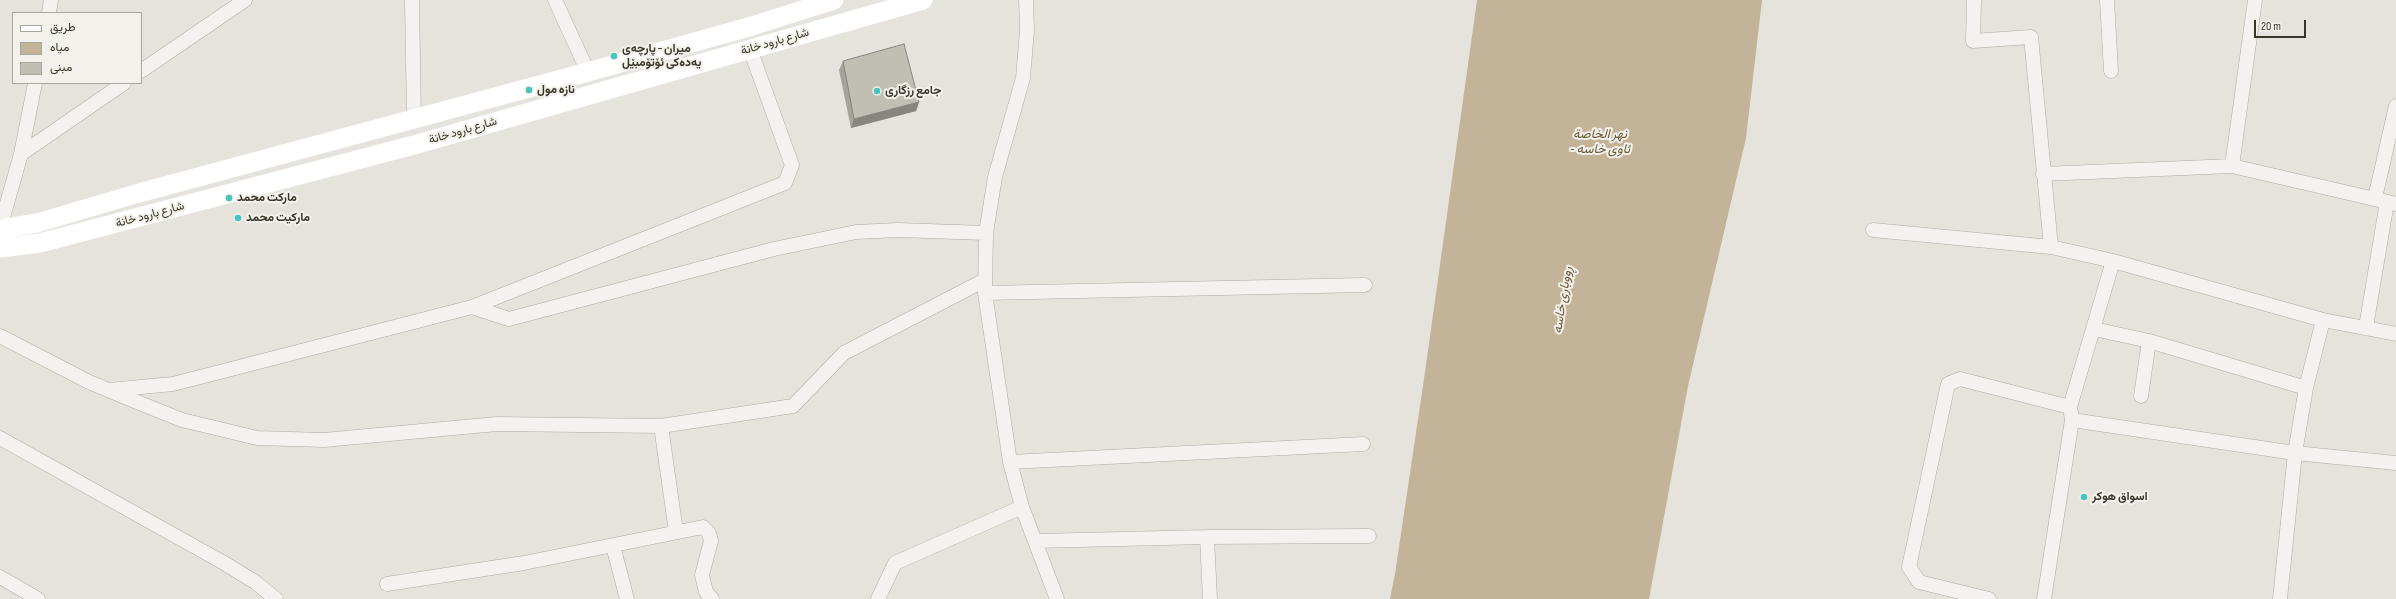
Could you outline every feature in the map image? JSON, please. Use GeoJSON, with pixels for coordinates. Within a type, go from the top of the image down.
{"type":"FeatureCollection","features":[{"type":"Feature","properties":{"kind":"main road","name":"شارع بارود خانة"},"geometry":{"type":"LineString","coordinates":[[0,234],[139,192],[588,72],[752,26],[834,0]]}},
{"type":"Feature","properties":{"kind":"main road","name":"شارع بارود خانة"},"geometry":{"type":"LineString","coordinates":[[0,234],[40,243],[142,218],[414,146],[923,0]]}},
{"type":"Feature","properties":{"kind":"main road"},"geometry":{"type":"LineString","coordinates":[[139,192],[142,218]]}},
{"type":"Feature","properties":{"kind":"street"},"geometry":{"type":"LineString","coordinates":[[49,12],[51,0]]}},
{"type":"Feature","properties":{"kind":"street"},"geometry":{"type":"LineString","coordinates":[[142,70],[245,0]]}},
{"type":"Feature","properties":{"kind":"street"},"geometry":{"type":"LineString","coordinates":[[412,0],[414,119]]}},
{"type":"Feature","properties":{"kind":"street"},"geometry":{"type":"LineString","coordinates":[[555,0],[588,72]]}},
{"type":"Feature","properties":{"kind":"street"},"geometry":{"type":"LineString","coordinates":[[1026,0],[1027,30],[1022,78],[995,177],[986,233],[985,286],[1010,462],[1022,507],[1057,599]]}},
{"type":"Feature","properties":{"kind":"street"},"geometry":{"type":"LineString","coordinates":[[1974,0],[1973,41],[2031,37],[2051,247]]}},
{"type":"Feature","properties":{"kind":"street"},"geometry":{"type":"LineString","coordinates":[[2108,0],[2111,71]]}},
{"type":"Feature","properties":{"kind":"street"},"geometry":{"type":"LineString","coordinates":[[2232,166],[2255,0]]}},
{"type":"Feature","properties":{"kind":"street"},"geometry":{"type":"LineString","coordinates":[[107,390],[173,384],[472,307],[785,183],[792,165],[750,49]]}},
{"type":"Feature","properties":{"kind":"street"},"geometry":{"type":"LineString","coordinates":[[0,234],[21,154],[35,84]]}},
{"type":"Feature","properties":{"kind":"street"},"geometry":{"type":"LineString","coordinates":[[21,154],[123,84]]}},
{"type":"Feature","properties":{"kind":"street"},"geometry":{"type":"LineString","coordinates":[[2366,326],[2386,202],[2396,106]]}},
{"type":"Feature","properties":{"kind":"street"},"geometry":{"type":"LineString","coordinates":[[2043,174],[2232,166],[2386,202]]}},
{"type":"Feature","properties":{"kind":"street"},"geometry":{"type":"LineString","coordinates":[[472,307],[509,319],[774,249],[856,232],[898,230],[986,233]]}},
{"type":"Feature","properties":{"kind":"street"},"geometry":{"type":"LineString","coordinates":[[1873,230],[2051,247],[2113,261],[2323,320],[2366,326],[2396,334]]}},
{"type":"Feature","properties":{"kind":"street"},"geometry":{"type":"LineString","coordinates":[[2044,599],[2071,413],[2113,261]]}},
{"type":"Feature","properties":{"kind":"street"},"geometry":{"type":"LineString","coordinates":[[0,336],[107,390],[182,420],[257,438],[281,440],[324,440],[497,424],[661,426],[793,406],[844,353],[985,286],[1365,286]]}},
{"type":"Feature","properties":{"kind":"street"},"geometry":{"type":"LineString","coordinates":[[2280,599],[2296,453],[2306,388],[2323,320]]}},
{"type":"Feature","properties":{"kind":"street"},"geometry":{"type":"LineString","coordinates":[[2094,329],[2149,341],[2306,388]]}},
{"type":"Feature","properties":{"kind":"street"},"geometry":{"type":"LineString","coordinates":[[2141,396],[2149,341]]}},
{"type":"Feature","properties":{"kind":"street"},"geometry":{"type":"LineString","coordinates":[[1989,599],[1919,582],[1909,567],[1948,384],[1960,379],[2071,413],[2296,453],[2396,463]]}},
{"type":"Feature","properties":{"kind":"street"},"geometry":{"type":"LineString","coordinates":[[661,426],[676,532]]}},
{"type":"Feature","properties":{"kind":"street"},"geometry":{"type":"LineString","coordinates":[[0,438],[224,563],[255,582],[276,599]]}},
{"type":"Feature","properties":{"kind":"street"},"geometry":{"type":"LineString","coordinates":[[1010,462],[1363,444]]}},
{"type":"Feature","properties":{"kind":"street"},"geometry":{"type":"LineString","coordinates":[[882,596],[895,563],[1022,507]]}},
{"type":"Feature","properties":{"kind":"street"},"geometry":{"type":"LineString","coordinates":[[387,584],[524,563],[703,527],[710,533],[710,541],[702,576],[706,592],[712,599]]}},
{"type":"Feature","properties":{"kind":"street"},"geometry":{"type":"LineString","coordinates":[[1035,541],[1207,537],[1369,536]]}},
{"type":"Feature","properties":{"kind":"street"},"geometry":{"type":"LineString","coordinates":[[1207,537],[1210,599]]}},
{"type":"Feature","properties":{"kind":"street"},"geometry":{"type":"LineString","coordinates":[[613,546],[627,599]]}},
{"type":"Feature","properties":{"kind":"street"},"geometry":{"type":"LineString","coordinates":[[0,577],[38,599]]}},
{"type":"Feature","properties":{"kind":"water","name":"نهر الخاصة - ئاوی خاسە"},"geometry":{"type":"Polygon","coordinates":[[[1477,0],[1762,0],[1746,138],[1688,386],[1649,599],[1390,599],[1425,372],[1477,0]]]}},
{"type":"Feature","properties":{"kind":"building","name":"جامع رزگاری"},"geometry":{"type":"Polygon","coordinates":[[[904,44],[919,102],[854,119],[843,61],[904,44]]]}},
{"type":"Feature","properties":{"kind":"place","name":"میران - پارچەی یەدەکی ئۆتۆمبێل"},"geometry":{"type":"Point","coordinates":[614,56]}},
{"type":"Feature","properties":{"kind":"place","name":"نازه مول"},"geometry":{"type":"Point","coordinates":[529,90]}},
{"type":"Feature","properties":{"kind":"place","name":"جامع رزگاری"},"geometry":{"type":"Point","coordinates":[877,91]}},
{"type":"Feature","properties":{"kind":"place","name":"ماركت محمد"},"geometry":{"type":"Point","coordinates":[229,198]}},
{"type":"Feature","properties":{"kind":"place","name":"ماركيت محمد"},"geometry":{"type":"Point","coordinates":[238,218]}},
{"type":"Feature","properties":{"kind":"place","name":"اسواق هوكر"},"geometry":{"type":"Point","coordinates":[2084,497]}},
{"type":"Feature","properties":{"kind":"water label","name":"ڕووباری خاسە"},"geometry":{"type":"Point","coordinates":[1563,300]}}]}
